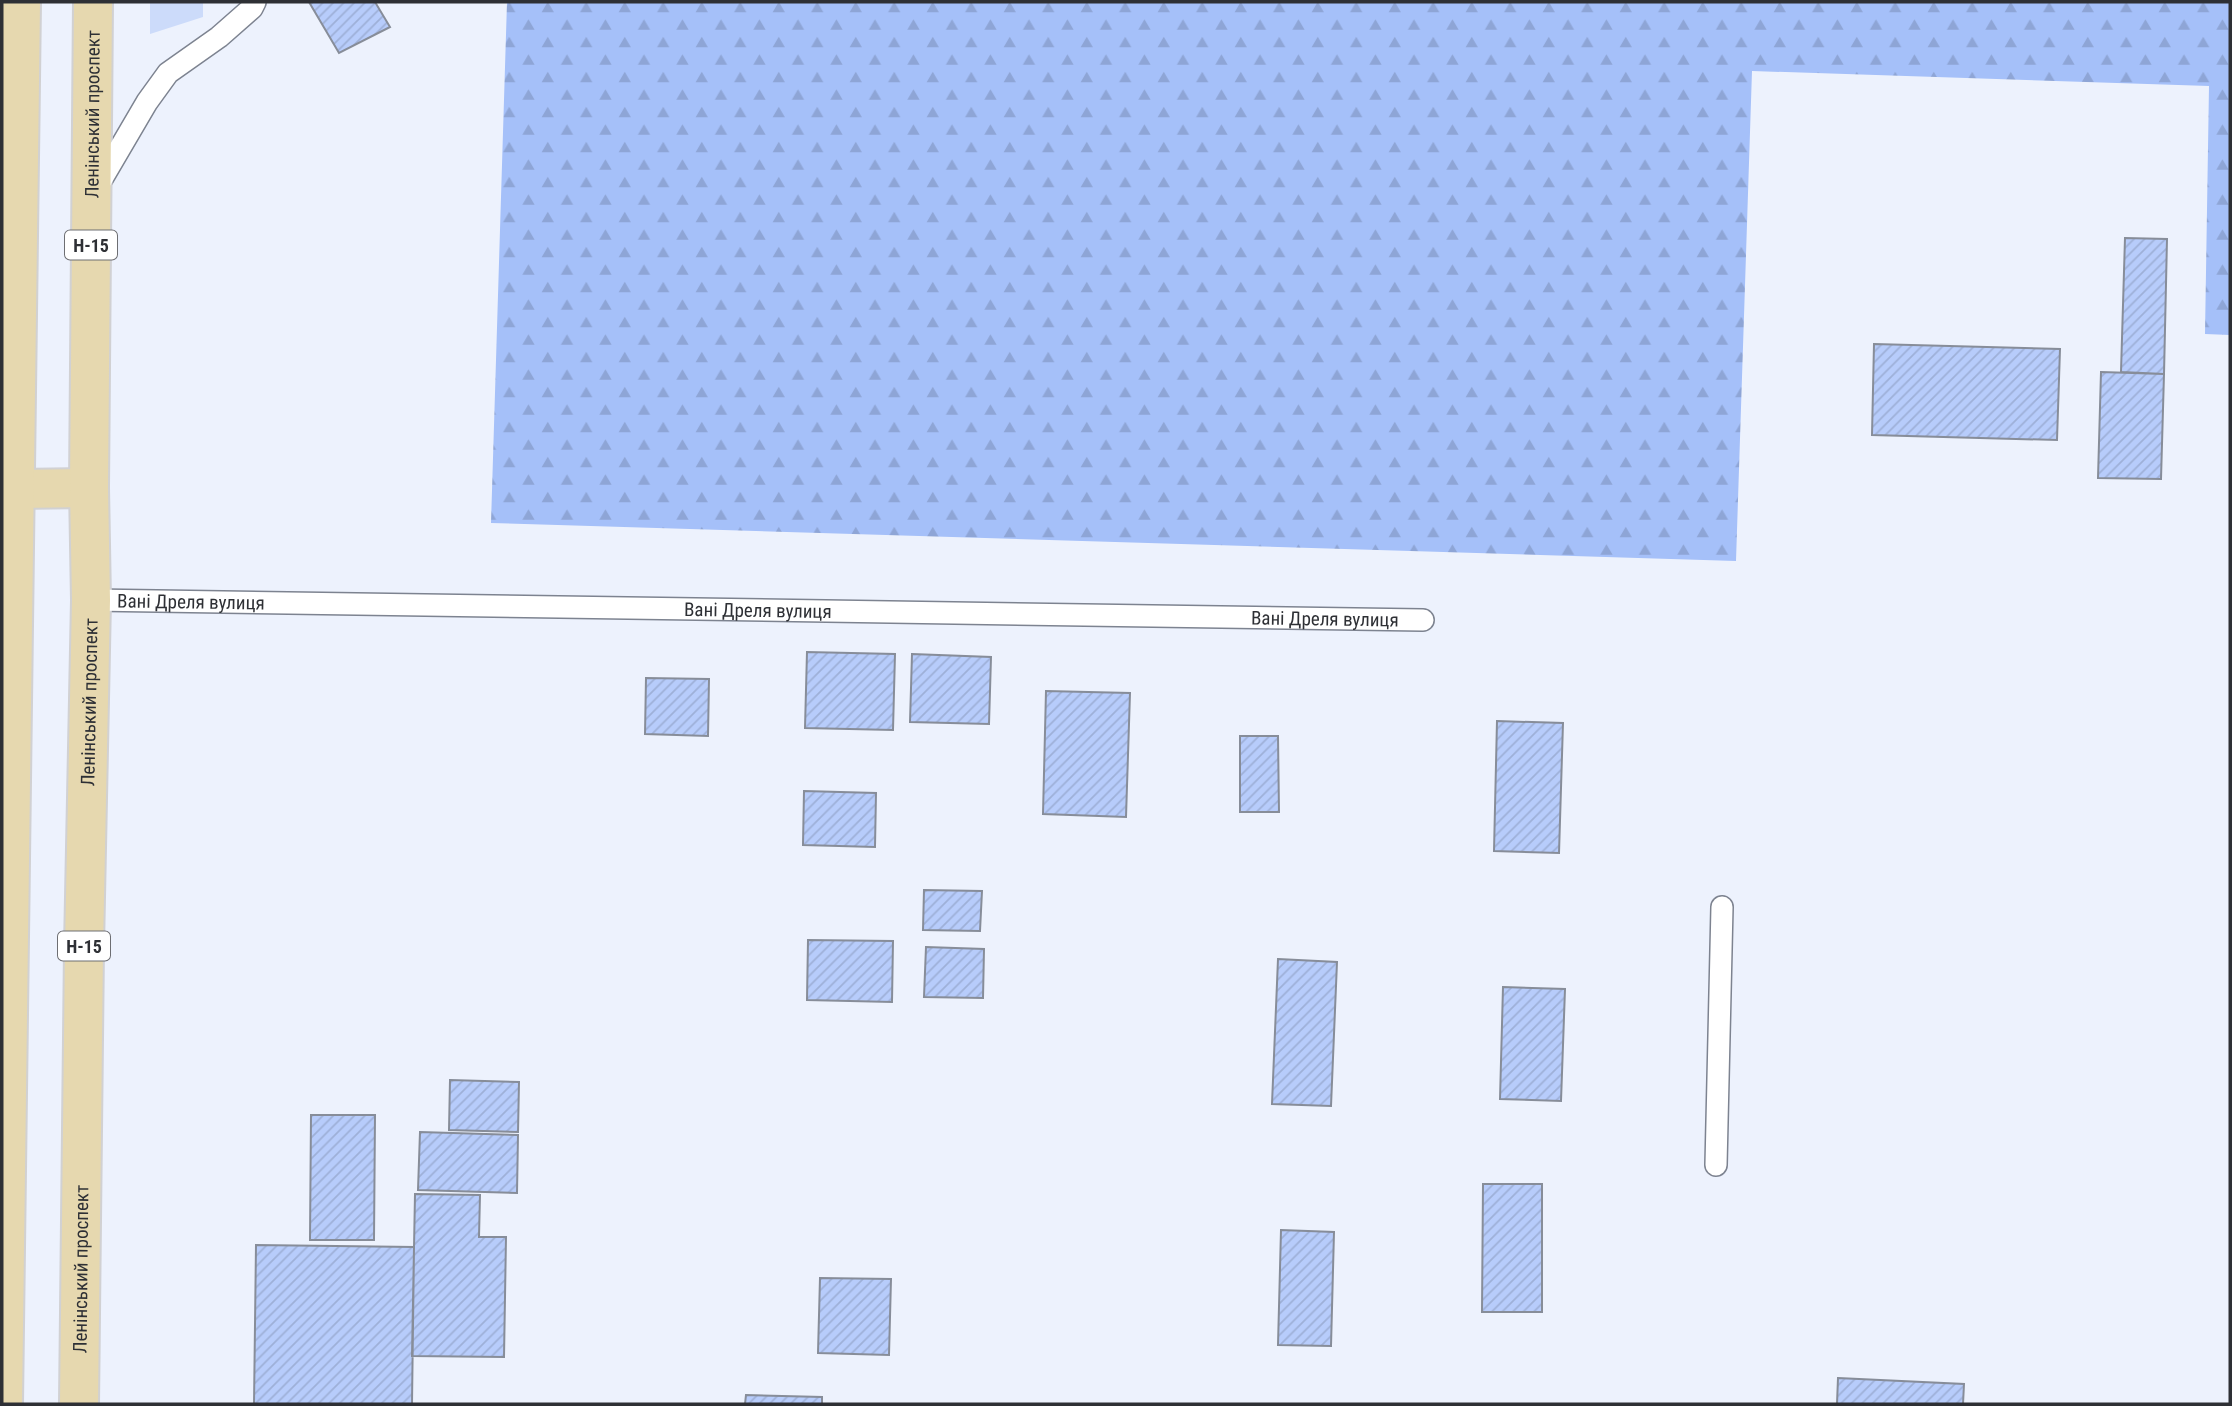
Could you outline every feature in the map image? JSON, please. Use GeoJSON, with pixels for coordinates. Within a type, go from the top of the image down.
{"type":"FeatureCollection","features":[{"type":"Feature","properties":{"kind":"main road"},"geometry":{"type":"LineString","coordinates":[[4,1404],[21,2]]}},
{"type":"Feature","properties":{"kind":"main road","name":"Ленінський проспект"},"geometry":{"type":"LineString","coordinates":[[79,1404],[91,600],[89,488],[93,2]]}},
{"type":"Feature","properties":{"kind":"main road"},"geometry":{"type":"LineString","coordinates":[[15,489],[89,488]]}},
{"type":"Feature","properties":{"kind":"lane"},"geometry":{"type":"LineString","coordinates":[[92,197],[147,102],[168,73],[219,37],[255,2]]}},
{"type":"Feature","properties":{"kind":"lane","name":"Вані Дреля вулиця"},"geometry":{"type":"LineString","coordinates":[[91,600],[1423,620]]}},
{"type":"Feature","properties":{"kind":"lane"},"geometry":{"type":"LineString","coordinates":[[1716,1165],[1722,907]]}},
{"type":"Feature","properties":{"kind":"shaded area"},"geometry":{"type":"Polygon","coordinates":[[[150,2],[203,2],[203,17],[150,34],[150,2]]]}},
{"type":"Feature","properties":{"kind":"green space"},"geometry":{"type":"Polygon","coordinates":[[[507,2],[2230,2],[2230,335],[2205,334],[2209,86],[1752,71],[1736,561],[491,523],[507,2]]]}},
{"type":"Feature","properties":{"kind":"building"},"geometry":{"type":"Polygon","coordinates":[[[309,2],[375,2],[390,27],[339,53],[309,2]]]}},
{"type":"Feature","properties":{"kind":"building"},"geometry":{"type":"Polygon","coordinates":[[[2125,238],[2167,239],[2164,374],[2121,372],[2125,238]]]}},
{"type":"Feature","properties":{"kind":"building"},"geometry":{"type":"Polygon","coordinates":[[[1874,344],[2060,349],[2057,440],[1872,435],[1874,344]]]}},
{"type":"Feature","properties":{"kind":"building"},"geometry":{"type":"Polygon","coordinates":[[[2101,372],[2164,374],[2161,479],[2098,478],[2101,372]]]}},
{"type":"Feature","properties":{"kind":"building"},"geometry":{"type":"Polygon","coordinates":[[[807,652],[895,654],[893,730],[805,728],[807,652]]]}},
{"type":"Feature","properties":{"kind":"building"},"geometry":{"type":"Polygon","coordinates":[[[912,654],[991,657],[989,724],[910,722],[912,654]]]}},
{"type":"Feature","properties":{"kind":"building"},"geometry":{"type":"Polygon","coordinates":[[[646,678],[709,679],[708,736],[645,734],[646,678]]]}},
{"type":"Feature","properties":{"kind":"building"},"geometry":{"type":"Polygon","coordinates":[[[1046,691],[1130,693],[1126,817],[1043,814],[1046,691]]]}},
{"type":"Feature","properties":{"kind":"building"},"geometry":{"type":"Polygon","coordinates":[[[1497,721],[1563,723],[1559,853],[1494,851],[1497,721]]]}},
{"type":"Feature","properties":{"kind":"building"},"geometry":{"type":"Polygon","coordinates":[[[1240,736],[1278,736],[1279,812],[1240,812],[1240,736]]]}},
{"type":"Feature","properties":{"kind":"building"},"geometry":{"type":"Polygon","coordinates":[[[804,791],[876,793],[875,847],[803,845],[804,791]]]}},
{"type":"Feature","properties":{"kind":"building"},"geometry":{"type":"Polygon","coordinates":[[[924,890],[982,891],[980,931],[923,930],[924,890]]]}},
{"type":"Feature","properties":{"kind":"building"},"geometry":{"type":"Polygon","coordinates":[[[808,940],[893,941],[892,1002],[807,1000],[808,940]]]}},
{"type":"Feature","properties":{"kind":"building"},"geometry":{"type":"Polygon","coordinates":[[[926,947],[984,949],[983,998],[924,997],[926,947]]]}},
{"type":"Feature","properties":{"kind":"building"},"geometry":{"type":"Polygon","coordinates":[[[1278,959],[1337,962],[1331,1106],[1272,1104],[1278,959]]]}},
{"type":"Feature","properties":{"kind":"building"},"geometry":{"type":"Polygon","coordinates":[[[1503,987],[1565,989],[1561,1101],[1500,1099],[1503,987]]]}},
{"type":"Feature","properties":{"kind":"building"},"geometry":{"type":"Polygon","coordinates":[[[450,1080],[519,1082],[518,1132],[449,1130],[450,1080]]]}},
{"type":"Feature","properties":{"kind":"building"},"geometry":{"type":"Polygon","coordinates":[[[311,1115],[375,1115],[374,1240],[310,1240],[311,1115]]]}},
{"type":"Feature","properties":{"kind":"building"},"geometry":{"type":"Polygon","coordinates":[[[420,1132],[518,1135],[517,1193],[418,1190],[420,1132]]]}},
{"type":"Feature","properties":{"kind":"building"},"geometry":{"type":"Polygon","coordinates":[[[1483,1184],[1542,1184],[1542,1312],[1482,1312],[1483,1184]]]}},
{"type":"Feature","properties":{"kind":"building"},"geometry":{"type":"Polygon","coordinates":[[[415,1194],[480,1195],[479,1237],[506,1237],[504,1357],[412,1356],[415,1194]]]}},
{"type":"Feature","properties":{"kind":"building"},"geometry":{"type":"Polygon","coordinates":[[[1281,1230],[1334,1232],[1331,1346],[1278,1345],[1281,1230]]]}},
{"type":"Feature","properties":{"kind":"building"},"geometry":{"type":"Polygon","coordinates":[[[256,1245],[414,1247],[412,1404],[254,1404],[256,1245]]]}},
{"type":"Feature","properties":{"kind":"building"},"geometry":{"type":"Polygon","coordinates":[[[820,1278],[891,1279],[889,1355],[818,1353],[820,1278]]]}},
{"type":"Feature","properties":{"kind":"building"},"geometry":{"type":"Polygon","coordinates":[[[1838,1378],[1964,1384],[1963,1404],[1837,1404],[1838,1378]]]}},
{"type":"Feature","properties":{"kind":"building"},"geometry":{"type":"Polygon","coordinates":[[[746,1395],[822,1397],[822,1404],[745,1404],[746,1395]]]}}]}
